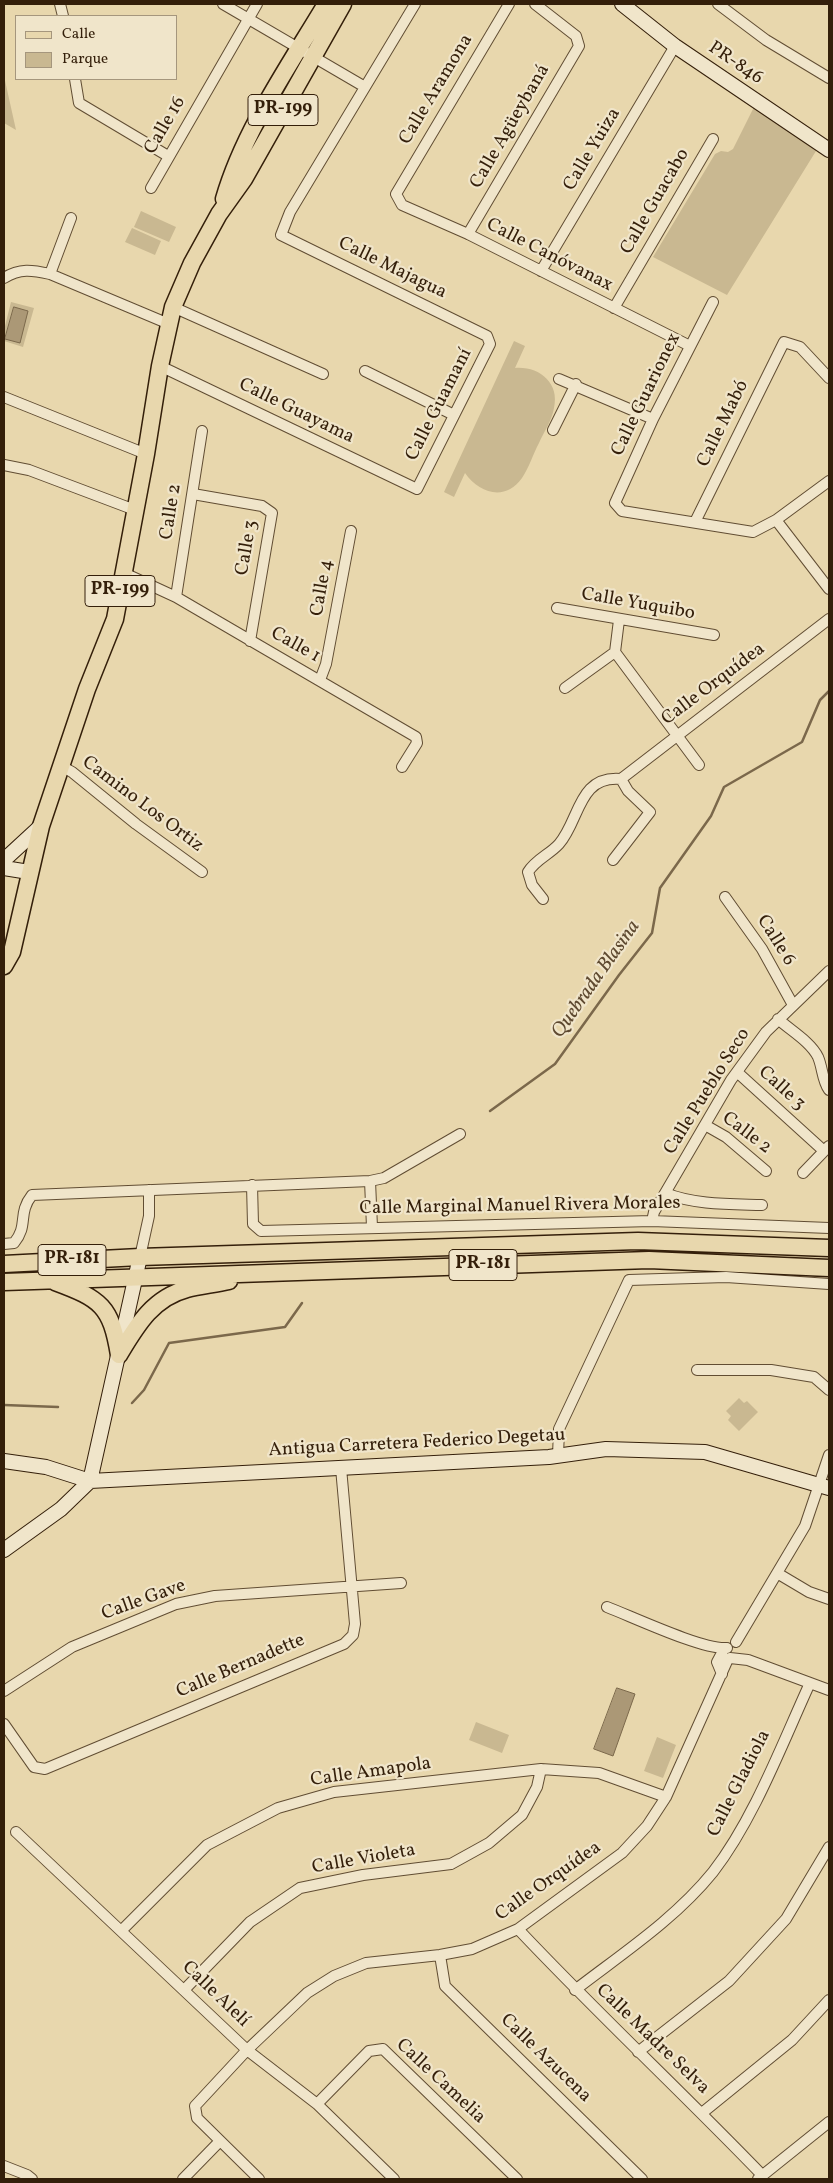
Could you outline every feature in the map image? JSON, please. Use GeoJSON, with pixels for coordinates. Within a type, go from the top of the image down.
{"type":"FeatureCollection","features":[{"type":"Feature","properties":{"kind":"main road","name":"PR-199"},"geometry":{"type":"LineString","coordinates":[[4,966],[12,952],[41,826],[87,689],[115,619],[146,454],[160,366],[173,307],[192,263],[219,214],[244,178],[307,51],[326,4]]}},
{"type":"Feature","properties":{"kind":"main road","name":"PR-199"},"geometry":{"type":"LineString","coordinates":[[307,51],[343,4]]}},
{"type":"Feature","properties":{"kind":"main road","name":"PR-181"},"geometry":{"type":"LineString","coordinates":[[4,1264],[140,1257],[638,1240],[829,1248]]}},
{"type":"Feature","properties":{"kind":"main road","name":"PR-181"},"geometry":{"type":"LineString","coordinates":[[4,1282],[649,1260],[829,1268]]}},
{"type":"Feature","properties":{"kind":"main road"},"geometry":{"type":"LineString","coordinates":[[119,1355],[140,1319],[166,1298],[185,1289],[264,1272]]}},
{"type":"Feature","properties":{"kind":"main road"},"geometry":{"type":"LineString","coordinates":[[49,1279],[88,1295],[102,1307],[114,1327],[119,1355]]}},
{"type":"Feature","properties":{"kind":"street"},"geometry":{"type":"LineString","coordinates":[[223,4],[365,86],[415,4]]}},
{"type":"Feature","properties":{"kind":"street","name":"Calle 16"},"geometry":{"type":"LineString","coordinates":[[151,188],[257,4]]}},
{"type":"Feature","properties":{"kind":"street","name":"Calle Aramona"},"geometry":{"type":"LineString","coordinates":[[396,194],[509,4]]}},
{"type":"Feature","properties":{"kind":"street","name":"Calle Agüeybaná"},"geometry":{"type":"LineString","coordinates":[[468,234],[579,46],[576,36],[535,4]]}},
{"type":"Feature","properties":{"kind":"street","name":"PR-846"},"geometry":{"type":"LineString","coordinates":[[622,4],[675,46],[829,150]]}},
{"type":"Feature","properties":{"kind":"street"},"geometry":{"type":"LineString","coordinates":[[718,4],[766,40],[829,78]]}},
{"type":"Feature","properties":{"kind":"street","name":"Calle Yuiza"},"geometry":{"type":"LineString","coordinates":[[541,272],[675,46]]}},
{"type":"Feature","properties":{"kind":"street"},"geometry":{"type":"LineString","coordinates":[[75,80],[79,103],[168,156]]}},
{"type":"Feature","properties":{"kind":"street","name":"Calle Majagua"},"geometry":{"type":"LineString","coordinates":[[365,86],[290,212],[281,235],[487,336]]}},
{"type":"Feature","properties":{"kind":"street","name":"Calle Guacabo"},"geometry":{"type":"LineString","coordinates":[[614,308],[713,139]]}},
{"type":"Feature","properties":{"kind":"street","name":"Calle Canóvanax"},"geometry":{"type":"LineString","coordinates":[[396,194],[402,205],[468,234],[690,346]]}},
{"type":"Feature","properties":{"kind":"street"},"geometry":{"type":"LineString","coordinates":[[50,274],[71,218]]}},
{"type":"Feature","properties":{"kind":"street"},"geometry":{"type":"LineString","coordinates":[[4,278],[16,270],[32,270],[50,274],[169,324]]}},
{"type":"Feature","properties":{"kind":"street","name":"Calle Guarionex"},"geometry":{"type":"LineString","coordinates":[[695,522],[622,511],[615,503],[653,419],[713,302]]}},
{"type":"Feature","properties":{"kind":"street"},"geometry":{"type":"LineString","coordinates":[[173,307],[324,374]]}},
{"type":"Feature","properties":{"kind":"street","name":"Calle Guamaní"},"geometry":{"type":"LineString","coordinates":[[417,489],[490,344],[487,336]]}},
{"type":"Feature","properties":{"kind":"street","name":"Calle Mabó"},"geometry":{"type":"LineString","coordinates":[[695,522],[784,342],[800,347],[825,365]]}},
{"type":"Feature","properties":{"kind":"street"},"geometry":{"type":"LineString","coordinates":[[825,365],[829,378]]}},
{"type":"Feature","properties":{"kind":"street","name":"Calle Guayama"},"geometry":{"type":"LineString","coordinates":[[160,366],[417,489]]}},
{"type":"Feature","properties":{"kind":"street"},"geometry":{"type":"LineString","coordinates":[[365,371],[454,415]]}},
{"type":"Feature","properties":{"kind":"street"},"geometry":{"type":"LineString","coordinates":[[559,379],[576,384],[653,419]]}},
{"type":"Feature","properties":{"kind":"street"},"geometry":{"type":"LineString","coordinates":[[553,430],[576,384]]}},
{"type":"Feature","properties":{"kind":"street"},"geometry":{"type":"LineString","coordinates":[[4,397],[146,454]]}},
{"type":"Feature","properties":{"kind":"street","name":"Calle 2"},"geometry":{"type":"LineString","coordinates":[[176,598],[202,431]]}},
{"type":"Feature","properties":{"kind":"street"},"geometry":{"type":"LineString","coordinates":[[4,465],[29,470],[135,510]]}},
{"type":"Feature","properties":{"kind":"street"},"geometry":{"type":"LineString","coordinates":[[695,522],[752,532],[776,520],[829,481]]}},
{"type":"Feature","properties":{"kind":"street","name":"Calle 3"},"geometry":{"type":"LineString","coordinates":[[193,494],[262,506],[272,513],[250,641]]}},
{"type":"Feature","properties":{"kind":"street"},"geometry":{"type":"LineString","coordinates":[[776,520],[829,589]]}},
{"type":"Feature","properties":{"kind":"street","name":"Calle 4"},"geometry":{"type":"LineString","coordinates":[[320,680],[326,664],[351,531]]}},
{"type":"Feature","properties":{"kind":"street","name":"Calle 1"},"geometry":{"type":"LineString","coordinates":[[124,573],[176,598],[416,737],[417,743],[402,767]]}},
{"type":"Feature","properties":{"kind":"street","name":"Calle Yuquibo"},"geometry":{"type":"LineString","coordinates":[[556,608],[714,635]]}},
{"type":"Feature","properties":{"kind":"street","name":"Calle Orquídea"},"geometry":{"type":"LineString","coordinates":[[620,779],[829,619]]}},
{"type":"Feature","properties":{"kind":"street"},"geometry":{"type":"LineString","coordinates":[[619,620],[615,652],[699,765]]}},
{"type":"Feature","properties":{"kind":"street"},"geometry":{"type":"LineString","coordinates":[[565,688],[615,652]]}},
{"type":"Feature","properties":{"kind":"street","name":"Camino Los Ortiz"},"geometry":{"type":"LineString","coordinates":[[61,766],[72,772],[136,824],[202,872]]}},
{"type":"Feature","properties":{"kind":"street"},"geometry":{"type":"LineString","coordinates":[[543,899],[532,885],[528,872],[533,863],[560,843],[588,791],[607,778],[620,779],[628,791],[650,812],[613,860]]}},
{"type":"Feature","properties":{"kind":"street"},"geometry":{"type":"LineString","coordinates":[[4,860],[41,826]]}},
{"type":"Feature","properties":{"kind":"street"},"geometry":{"type":"LineString","coordinates":[[4,868],[29,872]]}},
{"type":"Feature","properties":{"kind":"street","name":"Calle 6"},"geometry":{"type":"LineString","coordinates":[[724,897],[762,949],[793,1006]]}},
{"type":"Feature","properties":{"kind":"street","name":"Calle Pueblo Seco"},"geometry":{"type":"LineString","coordinates":[[652,1221],[654,1212],[737,1072],[778,1019],[829,971]]}},
{"type":"Feature","properties":{"kind":"street"},"geometry":{"type":"LineString","coordinates":[[778,1019],[813,1050],[818,1057],[823,1082],[829,1090]]}},
{"type":"Feature","properties":{"kind":"street","name":"Calle 3"},"geometry":{"type":"LineString","coordinates":[[737,1072],[826,1148]]}},
{"type":"Feature","properties":{"kind":"street","name":"Calle 2"},"geometry":{"type":"LineString","coordinates":[[705,1125],[726,1137],[766,1171]]}},
{"type":"Feature","properties":{"kind":"street"},"geometry":{"type":"LineString","coordinates":[[4,1244],[14,1243],[22,1234],[24,1206],[32,1195],[370,1181],[384,1178],[460,1134]]}},
{"type":"Feature","properties":{"kind":"street"},"geometry":{"type":"LineString","coordinates":[[803,1173],[826,1148]]}},
{"type":"Feature","properties":{"kind":"street"},"geometry":{"type":"LineString","coordinates":[[370,1181],[372,1227]]}},
{"type":"Feature","properties":{"kind":"street","name":"Calle Marginal Manuel Rivera Morales"},"geometry":{"type":"LineString","coordinates":[[252,1185],[253,1224],[261,1231],[652,1221],[829,1228]]}},
{"type":"Feature","properties":{"kind":"street"},"geometry":{"type":"LineString","coordinates":[[4,1550],[62,1509],[90,1481],[138,1277],[140,1257],[149,1216],[149,1190]]}},
{"type":"Feature","properties":{"kind":"street"},"geometry":{"type":"LineString","coordinates":[[665,1194],[718,1203],[762,1205]]}},
{"type":"Feature","properties":{"kind":"street"},"geometry":{"type":"LineString","coordinates":[[558,1456],[559,1429],[629,1280],[726,1277],[829,1284]]}},
{"type":"Feature","properties":{"kind":"street"},"geometry":{"type":"LineString","coordinates":[[697,1370],[771,1370],[814,1378],[829,1390]]}},
{"type":"Feature","properties":{"kind":"street","name":"Antigua Carretera Federico Degetau"},"geometry":{"type":"LineString","coordinates":[[4,1461],[46,1467],[90,1481],[558,1456],[606,1449],[705,1452],[825,1487]]}},
{"type":"Feature","properties":{"kind":"street"},"geometry":{"type":"LineString","coordinates":[[730,1651],[805,1526],[825,1487],[829,1456]]}},
{"type":"Feature","properties":{"kind":"street","name":"Calle Bernadette"},"geometry":{"type":"LineString","coordinates":[[4,1724],[34,1767],[45,1769],[344,1644],[353,1635],[354,1624],[341,1468]]}},
{"type":"Feature","properties":{"kind":"street"},"geometry":{"type":"LineString","coordinates":[[777,1573],[809,1592],[829,1599]]}},
{"type":"Feature","properties":{"kind":"street","name":"Calle Gave"},"geometry":{"type":"LineString","coordinates":[[4,1691],[72,1647],[176,1604],[215,1596],[401,1584]]}},
{"type":"Feature","properties":{"kind":"street"},"geometry":{"type":"LineString","coordinates":[[607,1607],[682,1637],[730,1651],[748,1660],[829,1690]]}},
{"type":"Feature","properties":{"kind":"street","name":"Calle Orquídea"},"geometry":{"type":"LineString","coordinates":[[220,2141],[197,2118],[195,2106],[247,2050],[307,1993],[334,1976],[366,1962],[440,1956],[472,1949],[518,1929],[622,1853],[647,1826],[666,1797],[722,1674],[717,1662],[730,1651]]}},
{"type":"Feature","properties":{"kind":"street","name":"Calle Gladiola"},"geometry":{"type":"LineString","coordinates":[[575,1990],[675,1912],[713,1871],[749,1814],[810,1683]]}},
{"type":"Feature","properties":{"kind":"street","name":"Calle Amapola"},"geometry":{"type":"LineString","coordinates":[[122,1930],[207,1845],[278,1808],[334,1792],[541,1768],[599,1773],[666,1797]]}},
{"type":"Feature","properties":{"kind":"street","name":"Calle Violeta"},"geometry":{"type":"LineString","coordinates":[[185,1989],[250,1922],[300,1888],[363,1875],[451,1864],[489,1843],[522,1815],[537,1787],[541,1768]]}},
{"type":"Feature","properties":{"kind":"street","name":"Calle Alelí"},"geometry":{"type":"LineString","coordinates":[[16,1832],[185,1989],[247,2050],[317,2104],[394,2179]]}},
{"type":"Feature","properties":{"kind":"street"},"geometry":{"type":"LineString","coordinates":[[638,2052],[729,1981],[786,1919],[829,1847]]}},
{"type":"Feature","properties":{"kind":"street","name":"Calle Madre Selva"},"geometry":{"type":"LineString","coordinates":[[518,1929],[575,1990],[702,2112],[760,2177]]}},
{"type":"Feature","properties":{"kind":"street","name":"Calle Azucena"},"geometry":{"type":"LineString","coordinates":[[440,1956],[445,1986],[642,2179]]}},
{"type":"Feature","properties":{"kind":"street"},"geometry":{"type":"LineString","coordinates":[[702,2112],[792,2040],[829,2000]]}},
{"type":"Feature","properties":{"kind":"street","name":"Calle Camelia"},"geometry":{"type":"LineString","coordinates":[[317,2104],[369,2051],[383,2049],[517,2179]]}},
{"type":"Feature","properties":{"kind":"street"},"geometry":{"type":"LineString","coordinates":[[760,2177],[829,2122]]}},
{"type":"Feature","properties":{"kind":"street"},"geometry":{"type":"LineString","coordinates":[[183,2179],[220,2141],[259,2179]]}},
{"type":"Feature","properties":{"kind":"street"},"geometry":{"type":"LineString","coordinates":[[4,2166],[27,2175],[32,2179]]}},
{"type":"Feature","properties":{"kind":"green space"},"geometry":{"type":"Polygon","coordinates":[[[4,76],[16,130],[4,123],[4,76]]]}},
{"type":"Feature","properties":{"kind":"green space"},"geometry":{"type":"Polygon","coordinates":[[[754,107],[814,146],[816,151],[727,295],[653,257],[715,154],[721,151],[728,152],[733,149],[754,107]]]}},
{"type":"Feature","properties":{"kind":"green space"},"geometry":{"type":"Polygon","coordinates":[[[141,211],[176,227],[169,242],[134,227],[141,211]]]}},
{"type":"Feature","properties":{"kind":"green space"},"geometry":{"type":"Polygon","coordinates":[[[132,228],[161,241],[155,255],[125,242],[132,228]]]}},
{"type":"Feature","properties":{"kind":"green space"},"geometry":{"type":"Polygon","coordinates":[[[11,302],[34,308],[23,347],[4,341],[4,330],[11,302]]]}},
{"type":"Feature","properties":{"kind":"green space"},"geometry":{"type":"Polygon","coordinates":[[[514,341],[525,346],[515,368],[524,368],[539,373],[550,383],[554,390],[555,399],[552,417],[527,470],[515,485],[508,490],[492,492],[477,486],[465,473],[454,497],[444,492],[514,341]]]}},
{"type":"Feature","properties":{"kind":"green space"},"geometry":{"type":"Polygon","coordinates":[[[739,1398],[744,1403],[747,1401],[758,1412],[739,1431],[728,1420],[731,1416],[726,1411],[739,1398]]]}},
{"type":"Feature","properties":{"kind":"green space"},"geometry":{"type":"Polygon","coordinates":[[[476,1722],[509,1735],[502,1753],[469,1740],[476,1722]]]}},
{"type":"Feature","properties":{"kind":"green space"},"geometry":{"type":"Polygon","coordinates":[[[657,1737],[676,1745],[663,1778],[644,1771],[657,1737]]]}},
{"type":"Feature","properties":{"kind":"shaded area"},"geometry":{"type":"Polygon","coordinates":[[[14,307],[28,311],[20,343],[5,339],[14,307]]]}},
{"type":"Feature","properties":{"kind":"shaded area"},"geometry":{"type":"Polygon","coordinates":[[[617,1688],[635,1694],[613,1756],[594,1749],[617,1688]]]}},
{"type":"Feature","properties":{"kind":"waterway","name":"Quebrada Blasina"},"geometry":{"type":"LineString","coordinates":[[490,1111],[555,1064],[619,975],[652,933],[660,888],[711,816],[724,787],[802,742],[820,700],[829,691]]}},
{"type":"Feature","properties":{"kind":"waterway","name":"Quebrada Blasina"},"geometry":{"type":"LineString","coordinates":[[132,1403],[144,1390],[169,1343],[285,1327],[302,1303]]}},
{"type":"Feature","properties":{"kind":"waterway","name":"Quebrada Blasina"},"geometry":{"type":"LineString","coordinates":[[4,1405],[58,1407]]}}]}
